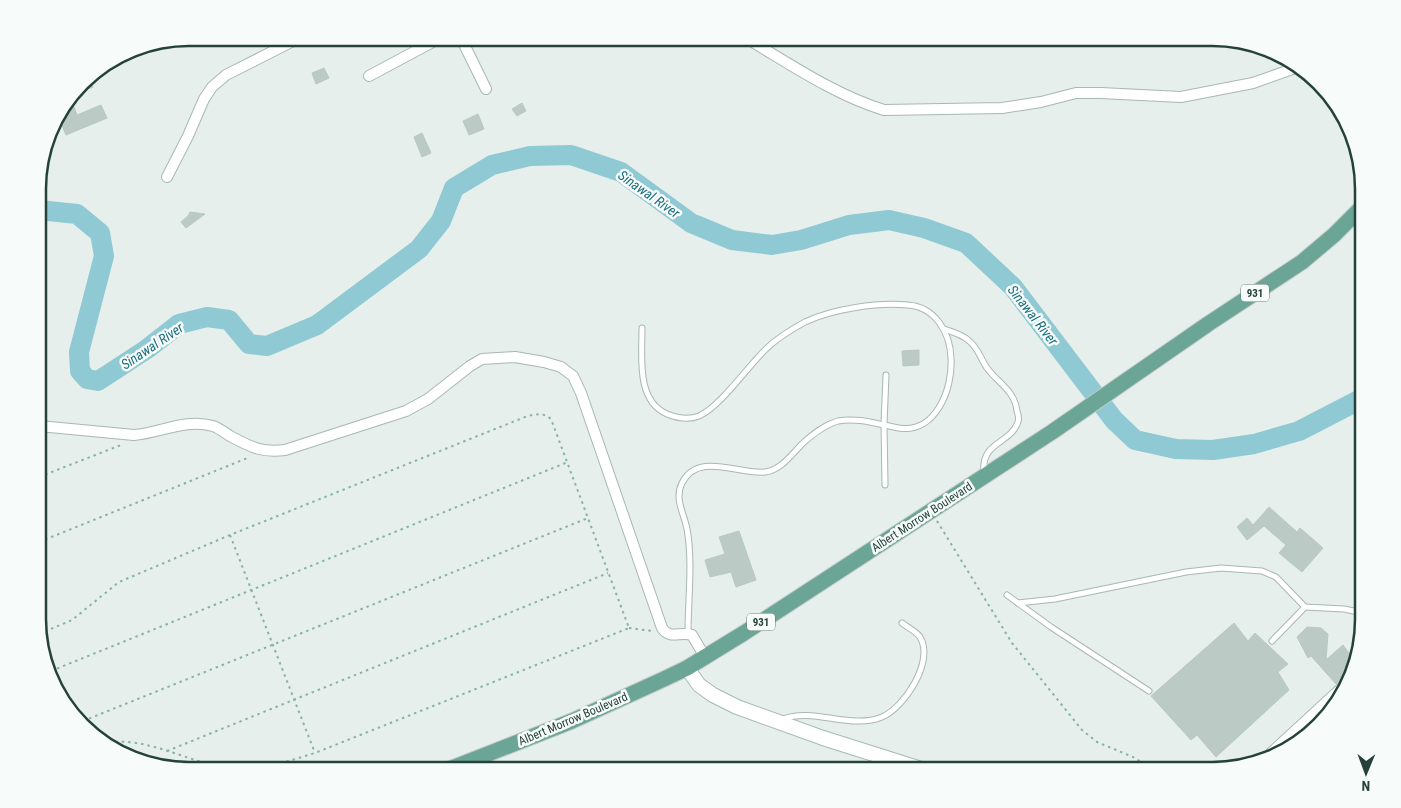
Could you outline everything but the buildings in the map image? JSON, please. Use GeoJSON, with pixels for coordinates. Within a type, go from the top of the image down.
{"type":"FeatureCollection","features":[{"type":"Feature","properties":{"kind":"main road","name":"Albert Morrow Boulevard"},"geometry":{"type":"LineString","coordinates":[[468,762],[572,721],[687,668],[705,657],[1052,432],[1302,262],[1334,236],[1354,215]]}},
{"type":"Feature","properties":{"kind":"street"},"geometry":{"type":"LineString","coordinates":[[760,46],[819,81],[866,105],[884,110],[1002,108],[1041,102],[1076,93],[1181,97],[1253,83],[1290,70]]}},
{"type":"Feature","properties":{"kind":"street"},"geometry":{"type":"LineString","coordinates":[[167,177],[204,99],[218,81],[281,47]]}},
{"type":"Feature","properties":{"kind":"street"},"geometry":{"type":"LineString","coordinates":[[368,76],[423,47]]}},
{"type":"Feature","properties":{"kind":"street"},"geometry":{"type":"LineString","coordinates":[[465,47],[486,90]]}},
{"type":"Feature","properties":{"kind":"street"},"geometry":{"type":"LineString","coordinates":[[46,427],[134,435],[145,434],[172,426],[198,424],[214,427],[256,449],[268,452],[284,450],[406,411],[428,399],[459,374],[482,359],[515,357],[561,367],[573,376],[581,393],[664,631],[671,635],[688,633],[694,638],[705,657]]}},
{"type":"Feature","properties":{"kind":"street"},"geometry":{"type":"LineString","coordinates":[[687,668],[699,685],[712,695],[737,707],[823,738],[897,761]]}},
{"type":"Feature","properties":{"kind":"street"},"geometry":{"type":"LineString","coordinates":[[1284,742],[1330,699]]}},
{"type":"Feature","properties":{"kind":"lane"},"geometry":{"type":"LineString","coordinates":[[642,328],[644,385],[653,403],[664,413],[680,419],[698,417],[712,408],[767,347],[806,322],[846,310],[874,305],[900,304],[919,306],[935,316],[944,329],[952,360],[946,390],[939,409],[925,423],[912,428],[901,428],[884,424],[840,421],[822,427],[802,443],[787,461],[768,472],[744,472],[712,465],[701,467],[687,476],[681,485],[679,494],[687,528],[688,633]]}},
{"type":"Feature","properties":{"kind":"lane"},"geometry":{"type":"LineString","coordinates":[[944,329],[969,340],[978,350],[985,365],[992,374],[1012,393],[1017,408],[1018,421],[1012,431],[991,448],[985,456],[984,476]]}},
{"type":"Feature","properties":{"kind":"lane"},"geometry":{"type":"LineString","coordinates":[[885,485],[884,424],[886,375]]}},
{"type":"Feature","properties":{"kind":"lane"},"geometry":{"type":"LineString","coordinates":[[1018,603],[1055,599],[1186,572],[1221,568],[1262,571],[1276,577],[1305,607],[1354,611]]}},
{"type":"Feature","properties":{"kind":"lane"},"geometry":{"type":"LineString","coordinates":[[1007,595],[1051,627],[1149,691]]}},
{"type":"Feature","properties":{"kind":"lane"},"geometry":{"type":"LineString","coordinates":[[1272,641],[1305,607]]}},
{"type":"Feature","properties":{"kind":"lane"},"geometry":{"type":"LineString","coordinates":[[778,722],[794,716],[862,721],[882,717],[897,706],[910,691],[922,667],[924,653],[919,636],[902,623]]}},
{"type":"Feature","properties":{"kind":"path"},"geometry":{"type":"LineString","coordinates":[[47,631],[72,620],[120,582],[230,535],[534,414],[546,414],[551,419],[629,628]]}},
{"type":"Feature","properties":{"kind":"path"},"geometry":{"type":"LineString","coordinates":[[46,474],[126,443]]}},
{"type":"Feature","properties":{"kind":"path"},"geometry":{"type":"LineString","coordinates":[[46,539],[244,458],[268,452]]}},
{"type":"Feature","properties":{"kind":"path"},"geometry":{"type":"LineString","coordinates":[[56,669],[568,462]]}},
{"type":"Feature","properties":{"kind":"path"},"geometry":{"type":"LineString","coordinates":[[931,510],[1012,643],[1082,730],[1097,742],[1140,761]]}},
{"type":"Feature","properties":{"kind":"path"},"geometry":{"type":"LineString","coordinates":[[87,719],[589,518]]}},
{"type":"Feature","properties":{"kind":"path"},"geometry":{"type":"LineString","coordinates":[[230,535],[315,753]]}},
{"type":"Feature","properties":{"kind":"path"},"geometry":{"type":"LineString","coordinates":[[167,751],[608,572]]}},
{"type":"Feature","properties":{"kind":"path"},"geometry":{"type":"LineString","coordinates":[[283,762],[315,753],[629,628],[664,631]]}},
{"type":"Feature","properties":{"kind":"path"},"geometry":{"type":"LineString","coordinates":[[119,743],[133,744],[167,751],[199,762]]}},
{"type":"Feature","properties":{"kind":"waterway","name":"Sinawal River"},"geometry":{"type":"LineString","coordinates":[[46,211],[77,214],[100,233],[104,256],[79,352],[80,371],[87,379],[98,381],[147,349],[179,324],[207,317],[229,320],[249,344],[267,346],[317,325],[419,249],[441,221],[454,188],[492,165],[530,156],[571,155],[621,172],[691,223],[732,240],[772,245],[801,240],[849,225],[889,220],[924,228],[966,243],[1013,287],[1114,420],[1135,440],[1176,449],[1213,450],[1254,444],[1299,431],[1354,403]]}}]}
